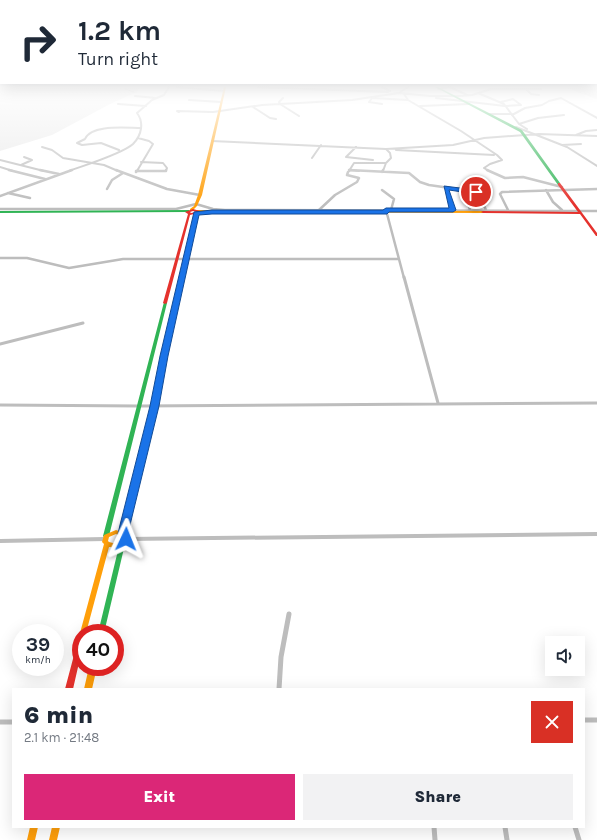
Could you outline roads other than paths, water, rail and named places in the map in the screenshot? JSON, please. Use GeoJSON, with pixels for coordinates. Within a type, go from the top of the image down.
{"type":"FeatureCollection","features":[{"type":"Feature","properties":{"kind":"street"},"geometry":{"type":"LineString","coordinates":[[103,624],[154,406],[215,126]]}},
{"type":"Feature","properties":{"kind":"street"},"geometry":{"type":"LineString","coordinates":[[451,126],[502,160],[490,164],[484,168],[505,178],[523,178],[563,189]]}},
{"type":"Feature","properties":{"kind":"street"},"geometry":{"type":"LineString","coordinates":[[520,127],[561,145],[588,159],[597,166]]}},
{"type":"Feature","properties":{"kind":"street"},"geometry":{"type":"LineString","coordinates":[[520,127],[579,212],[597,235]]}},
{"type":"Feature","properties":{"kind":"street"},"geometry":{"type":"LineString","coordinates":[[0,196],[109,156],[132,144],[138,138],[141,128],[96,129],[87,134],[85,139],[77,143],[82,145],[101,143],[119,150]]}},
{"type":"Feature","properties":{"kind":"street"},"geometry":{"type":"LineString","coordinates":[[575,135],[586,131],[597,130]]}},
{"type":"Feature","properties":{"kind":"street"},"geometry":{"type":"LineString","coordinates":[[388,149],[463,144],[489,138],[538,134],[597,136]]}},
{"type":"Feature","properties":{"kind":"street"},"geometry":{"type":"LineString","coordinates":[[133,176],[153,144],[138,138]]}},
{"type":"Feature","properties":{"kind":"street"},"geometry":{"type":"LineString","coordinates":[[212,141],[321,145],[496,155]]}},
{"type":"Feature","properties":{"kind":"street"},"geometry":{"type":"LineString","coordinates":[[561,145],[581,144]]}},
{"type":"Feature","properties":{"kind":"street"},"geometry":{"type":"LineString","coordinates":[[312,158],[321,145]]}},
{"type":"Feature","properties":{"kind":"street"},"geometry":{"type":"LineString","coordinates":[[450,145],[448,147],[452,153]]}},
{"type":"Feature","properties":{"kind":"street"},"geometry":{"type":"LineString","coordinates":[[42,147],[52,150],[63,158],[104,165],[167,189],[200,195]]}},
{"type":"Feature","properties":{"kind":"street"},"geometry":{"type":"LineString","coordinates":[[356,147],[346,157],[388,160]]}},
{"type":"Feature","properties":{"kind":"street"},"geometry":{"type":"LineString","coordinates":[[382,172],[386,163],[391,158],[388,149]]}},
{"type":"Feature","properties":{"kind":"street"},"geometry":{"type":"LineString","coordinates":[[11,169],[32,160],[24,157]]}},
{"type":"Feature","properties":{"kind":"street"},"geometry":{"type":"LineString","coordinates":[[0,160],[60,174]]}},
{"type":"Feature","properties":{"kind":"street"},"geometry":{"type":"LineString","coordinates":[[136,171],[166,171],[166,166],[163,164],[142,162]]}},
{"type":"Feature","properties":{"kind":"street"},"geometry":{"type":"LineString","coordinates":[[319,210],[335,195],[358,182],[359,178],[347,175],[355,163],[386,163]]}},
{"type":"Feature","properties":{"kind":"street"},"geometry":{"type":"LineString","coordinates":[[0,167],[7,169]]}},
{"type":"Feature","properties":{"kind":"street"},"geometry":{"type":"LineString","coordinates":[[0,170],[11,169],[46,179]]}},
{"type":"Feature","properties":{"kind":"street"},"geometry":{"type":"LineString","coordinates":[[349,171],[362,173],[364,171],[409,173],[422,184],[478,192],[486,210]]}},
{"type":"Feature","properties":{"kind":"street"},"geometry":{"type":"LineString","coordinates":[[107,188],[112,180],[123,173]]}},
{"type":"Feature","properties":{"kind":"street"},"geometry":{"type":"LineString","coordinates":[[446,187],[453,210]]}},
{"type":"Feature","properties":{"kind":"street"},"geometry":{"type":"LineString","coordinates":[[508,210],[500,192],[563,189],[597,190]]}},
{"type":"Feature","properties":{"kind":"street"},"geometry":{"type":"LineString","coordinates":[[382,190],[394,199],[394,202],[388,211],[399,259],[438,403]]}},
{"type":"Feature","properties":{"kind":"street"},"geometry":{"type":"LineString","coordinates":[[546,190],[553,202],[562,210]]}},
{"type":"Feature","properties":{"kind":"street"},"geometry":{"type":"LineString","coordinates":[[8,193],[30,198]]}},
{"type":"Feature","properties":{"kind":"street"},"geometry":{"type":"LineString","coordinates":[[465,194],[470,210]]}},
{"type":"Feature","properties":{"kind":"street"},"geometry":{"type":"LineString","coordinates":[[0,209],[597,211]]}},
{"type":"Feature","properties":{"kind":"street"},"geometry":{"type":"LineString","coordinates":[[0,212],[189,212],[197,209],[212,212],[562,210],[579,212]]}},
{"type":"Feature","properties":{"kind":"street"},"geometry":{"type":"LineString","coordinates":[[85,624],[189,212]]}},
{"type":"Feature","properties":{"kind":"street"},"geometry":{"type":"LineString","coordinates":[[0,258],[27,258],[69,268],[123,259],[399,259]]}},
{"type":"Feature","properties":{"kind":"street"},"geometry":{"type":"LineString","coordinates":[[0,344],[84,323]]}},
{"type":"Feature","properties":{"kind":"street"},"geometry":{"type":"LineString","coordinates":[[0,405],[154,406],[597,403]]}},
{"type":"Feature","properties":{"kind":"street"},"geometry":{"type":"LineString","coordinates":[[106,540],[116,532],[124,536],[597,534]]}},
{"type":"Feature","properties":{"kind":"street"},"geometry":{"type":"LineString","coordinates":[[0,541],[106,540],[114,546],[122,544]]}},
{"type":"Feature","properties":{"kind":"street"},"geometry":{"type":"LineString","coordinates":[[280,688],[281,657],[289,614]]}},
{"type":"Feature","properties":{"kind":"street"},"geometry":{"type":"LineString","coordinates":[[69,688],[72,676]]}},
{"type":"Feature","properties":{"kind":"street"},"geometry":{"type":"LineString","coordinates":[[88,688],[91,676]]}},
{"type":"Feature","properties":{"kind":"street"},"geometry":{"type":"LineString","coordinates":[[585,720],[597,720]]}},
{"type":"Feature","properties":{"kind":"street"},"geometry":{"type":"LineString","coordinates":[[0,722],[12,722]]}},
{"type":"Feature","properties":{"kind":"street"},"geometry":{"type":"LineString","coordinates":[[31,840],[34,828]]}},
{"type":"Feature","properties":{"kind":"street"},"geometry":{"type":"LineString","coordinates":[[53,840],[56,828]]}},
{"type":"Feature","properties":{"kind":"street"},"geometry":{"type":"LineString","coordinates":[[434,828],[435,840]]}},
{"type":"Feature","properties":{"kind":"street"},"geometry":{"type":"LineString","coordinates":[[505,828],[507,840]]}},
{"type":"Feature","properties":{"kind":"street"},"geometry":{"type":"LineString","coordinates":[[576,828],[579,840]]}}]}
